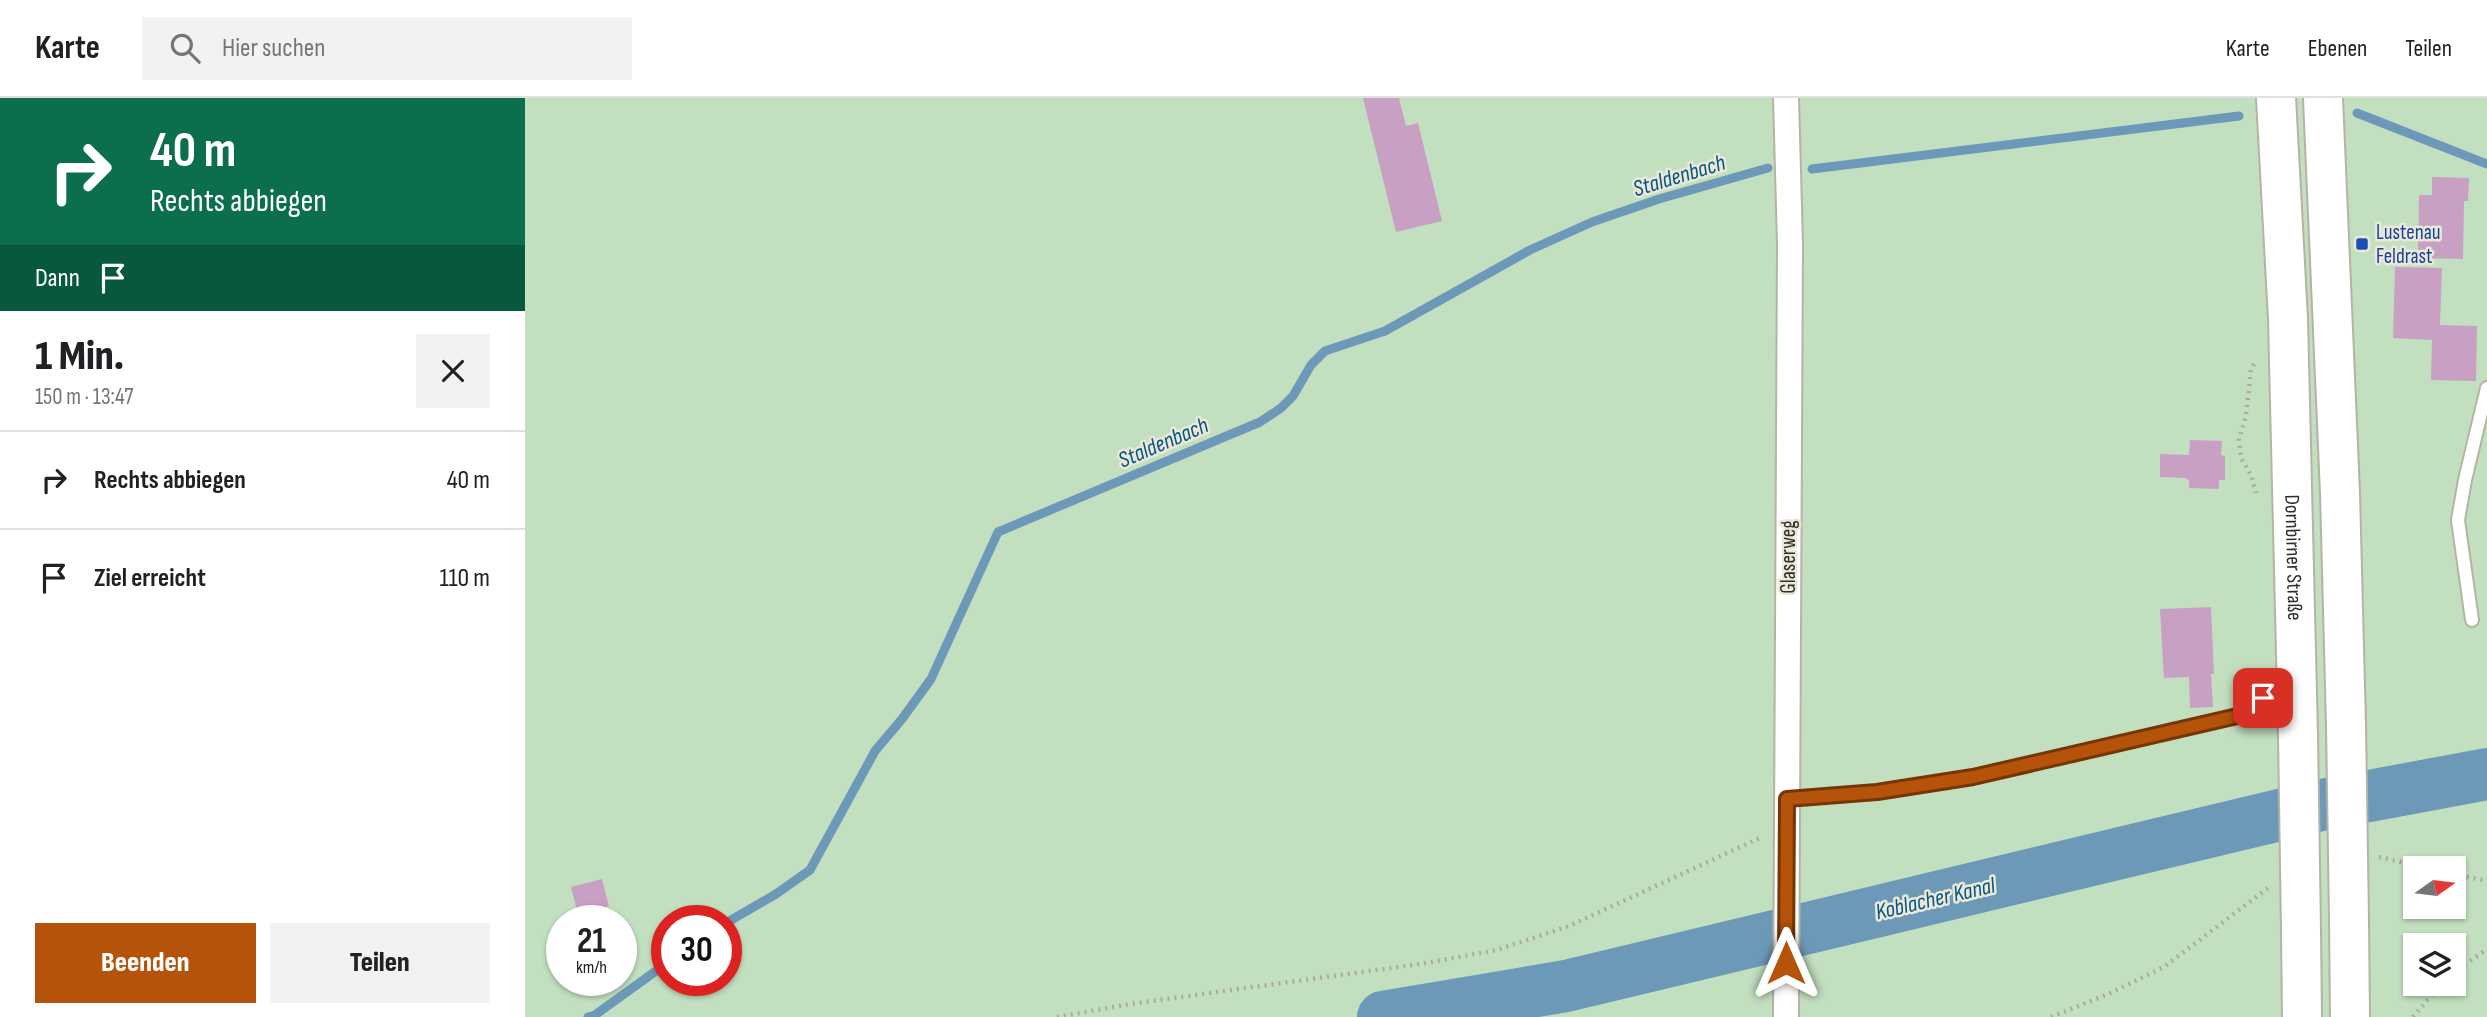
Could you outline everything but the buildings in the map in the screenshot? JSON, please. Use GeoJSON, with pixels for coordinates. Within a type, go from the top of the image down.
{"type":"FeatureCollection","features":[{"type":"Feature","properties":{"kind":"main road","name":"Dornbirner Straße"},"geometry":{"type":"LineString","coordinates":[[2276,98],[2288,319],[2302,1017]]}},
{"type":"Feature","properties":{"kind":"main road"},"geometry":{"type":"LineString","coordinates":[[2323,98],[2340,493],[2350,1017]]}},
{"type":"Feature","properties":{"kind":"street","name":"Glaserweg"},"geometry":{"type":"LineString","coordinates":[[1786,98],[1790,244],[1786,1017]]}},
{"type":"Feature","properties":{"kind":"lane"},"geometry":{"type":"LineString","coordinates":[[2472,620],[2458,520],[2487,387]]}},
{"type":"Feature","properties":{"kind":"lane"},"geometry":{"type":"LineString","coordinates":[[1787,799],[1877,792],[1973,777],[2246,714],[2260,706],[2263,698]]}},
{"type":"Feature","properties":{"kind":"path"},"geometry":{"type":"LineString","coordinates":[[2257,496],[2251,475],[2241,458],[2239,439],[2246,416],[2252,369],[2258,359]]}},
{"type":"Feature","properties":{"kind":"path"},"geometry":{"type":"LineString","coordinates":[[1057,1017],[1129,1003],[1420,964],[1497,950],[1569,926],[1759,838],[1788,830]]}},
{"type":"Feature","properties":{"kind":"path"},"geometry":{"type":"LineString","coordinates":[[2368,858],[2379,857],[2403,862]]}},
{"type":"Feature","properties":{"kind":"path"},"geometry":{"type":"LineString","coordinates":[[2466,877],[2487,881]]}},
{"type":"Feature","properties":{"kind":"path"},"geometry":{"type":"LineString","coordinates":[[2051,1017],[2106,995],[2164,967],[2272,885]]}},
{"type":"Feature","properties":{"kind":"path"},"geometry":{"type":"LineString","coordinates":[[2466,964],[2487,949]]}},
{"type":"Feature","properties":{"kind":"path"},"geometry":{"type":"LineString","coordinates":[[2413,1017],[2431,996]]}},
{"type":"Feature","properties":{"kind":"green space"},"geometry":{"type":"Polygon","coordinates":[[[525,98],[2487,98],[2487,757],[2275,797],[2278,829],[2487,792],[2487,1017],[525,1017],[525,98]]]}},
{"type":"Feature","properties":{"kind":"waterway","name":"Staldenbach"},"geometry":{"type":"LineString","coordinates":[[2357,113],[2487,164]]}},
{"type":"Feature","properties":{"kind":"waterway","name":"Staldenbach"},"geometry":{"type":"LineString","coordinates":[[1812,169],[2239,116]]}},
{"type":"Feature","properties":{"kind":"waterway","name":"Staldenbach"},"geometry":{"type":"LineString","coordinates":[[742,914],[810,870],[875,751],[931,679],[998,532],[1260,422],[1293,396],[1311,365],[1325,351],[1385,331],[1530,250],[1592,222],[1659,199],[1768,168]]}},
{"type":"Feature","properties":{"kind":"waterway","name":"Koblacher Kanal"},"geometry":{"type":"LineString","coordinates":[[1383,1017],[1566,986],[2321,805],[2487,774]]}},
{"type":"Feature","properties":{"kind":"waterway","name":"Staldenbach"},"geometry":{"type":"LineString","coordinates":[[588,1017],[595,1015],[651,975]]}},
{"type":"Feature","properties":{"kind":"place","name":"Lustenau Feldrast"},"geometry":{"type":"Point","coordinates":[2362,244]}},
{"type":"Feature","properties":{"kind":"route"},"geometry":{"type":"LineString","coordinates":[[1786,963],[1787,799],[1877,792],[1973,777],[2246,714],[2255,711],[2263,698]]}}]}
